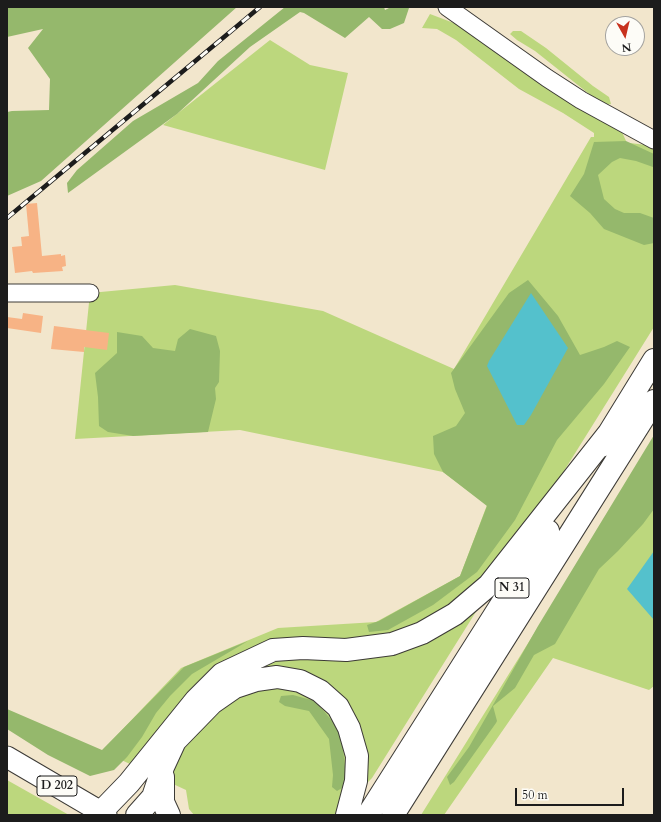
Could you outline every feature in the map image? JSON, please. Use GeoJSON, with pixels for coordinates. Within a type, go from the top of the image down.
{"type":"FeatureCollection","features":[{"type":"Feature","properties":{"kind":"highway","name":"N 31"},"geometry":{"type":"LineString","coordinates":[[368,815],[654,360]]}},
{"type":"Feature","properties":{"kind":"highway","name":"N 31"},"geometry":{"type":"LineString","coordinates":[[393,815],[654,401]]}},
{"type":"Feature","properties":{"kind":"highway"},"geometry":{"type":"LineString","coordinates":[[104,813],[196,700],[222,674],[273,650],[303,648],[346,650],[392,644],[422,633],[455,614],[489,585],[609,433]]}},
{"type":"Feature","properties":{"kind":"highway"},"geometry":{"type":"LineString","coordinates":[[138,815],[153,797],[163,768],[175,741],[212,703],[235,687],[256,680],[277,677],[300,681],[320,691],[338,707],[349,728],[357,756],[356,781],[347,815]]}},
{"type":"Feature","properties":{"kind":"highway"},"geometry":{"type":"LineString","coordinates":[[163,768],[163,802],[169,815]]}},
{"type":"Feature","properties":{"kind":"main road","name":"D 202"},"geometry":{"type":"LineString","coordinates":[[7,757],[104,813]]}},
{"type":"Feature","properties":{"kind":"street"},"geometry":{"type":"LineString","coordinates":[[447,7],[547,78],[581,100],[654,140]]}},
{"type":"Feature","properties":{"kind":"street"},"geometry":{"type":"LineString","coordinates":[[7,293],[90,293]]}},
{"type":"Feature","properties":{"kind":"green space"},"geometry":{"type":"Polygon","coordinates":[[[7,7],[237,7],[41,181],[7,196],[7,112],[49,110],[50,79],[28,48],[43,29],[7,37],[7,7]]]}},
{"type":"Feature","properties":{"kind":"green space"},"geometry":{"type":"Polygon","coordinates":[[[285,7],[384,7],[385,10],[391,7],[409,8],[404,23],[390,29],[382,29],[369,17],[345,38],[300,12],[250,47],[177,114],[68,193],[67,183],[77,170],[133,121],[198,83],[218,61],[285,7]]]}},
{"type":"Feature","properties":{"kind":"green space"},"geometry":{"type":"Polygon","coordinates":[[[430,14],[459,25],[622,132],[626,141],[622,142],[654,146],[654,327],[372,778],[336,815],[194,815],[189,809],[186,790],[102,751],[181,668],[278,628],[376,622],[460,576],[487,505],[443,472],[240,430],[75,439],[90,293],[175,285],[323,311],[454,369],[591,137],[594,137],[594,133],[563,113],[519,89],[456,40],[437,29],[422,28],[430,14]]]}},
{"type":"Feature","properties":{"kind":"green space"},"geometry":{"type":"Polygon","coordinates":[[[513,31],[521,31],[546,48],[609,97],[611,104],[603,105],[535,51],[517,40],[510,34],[513,31]]]}},
{"type":"Feature","properties":{"kind":"green space"},"geometry":{"type":"Polygon","coordinates":[[[270,40],[310,65],[348,73],[325,170],[163,125],[270,40]]]}},
{"type":"Feature","properties":{"kind":"green space"},"geometry":{"type":"Polygon","coordinates":[[[626,141],[654,154],[654,169],[653,167],[636,161],[620,158],[612,162],[598,175],[604,199],[615,209],[624,213],[640,213],[654,218],[654,243],[644,245],[604,229],[590,213],[570,196],[584,174],[594,142],[626,141]]]}},
{"type":"Feature","properties":{"kind":"green space"},"geometry":{"type":"Polygon","coordinates":[[[528,280],[558,316],[580,355],[617,341],[630,347],[604,384],[557,440],[515,520],[477,572],[433,605],[388,630],[369,632],[367,625],[379,621],[460,576],[487,506],[443,472],[434,454],[433,436],[456,426],[465,413],[455,389],[451,373],[509,293],[528,280]]]}},
{"type":"Feature","properties":{"kind":"green space"},"geometry":{"type":"Polygon","coordinates":[[[190,329],[216,336],[220,351],[219,382],[215,388],[216,399],[208,432],[133,436],[108,432],[99,426],[95,373],[117,353],[117,332],[142,336],[153,348],[175,351],[178,339],[190,329]]]}},
{"type":"Feature","properties":{"kind":"green space"},"geometry":{"type":"Polygon","coordinates":[[[654,435],[654,509],[643,524],[599,569],[555,644],[534,655],[515,688],[493,706],[497,721],[496,723],[454,782],[450,785],[447,777],[469,747],[538,626],[654,435]]]}},
{"type":"Feature","properties":{"kind":"green space"},"geometry":{"type":"Polygon","coordinates":[[[654,441],[654,686],[649,690],[553,658],[444,815],[421,815],[654,441]]]}},
{"type":"Feature","properties":{"kind":"green space"},"geometry":{"type":"Polygon","coordinates":[[[248,641],[192,674],[170,696],[156,713],[142,737],[127,757],[114,770],[90,776],[48,755],[7,729],[7,709],[102,750],[184,667],[248,641]]]}},
{"type":"Feature","properties":{"kind":"green space"},"geometry":{"type":"Polygon","coordinates":[[[293,695],[315,701],[341,731],[347,785],[337,791],[332,787],[333,775],[329,739],[309,711],[285,706],[279,702],[281,696],[293,695]]]}},
{"type":"Feature","properties":{"kind":"green space"},"geometry":{"type":"Polygon","coordinates":[[[7,780],[69,815],[7,815],[7,780]]]}},
{"type":"Feature","properties":{"kind":"water"},"geometry":{"type":"Polygon","coordinates":[[[531,293],[568,348],[531,415],[524,425],[517,425],[487,366],[531,293]]]}},
{"type":"Feature","properties":{"kind":"water"},"geometry":{"type":"Polygon","coordinates":[[[654,551],[654,620],[627,589],[654,551]]]}},
{"type":"Feature","properties":{"kind":"building"},"geometry":{"type":"Polygon","coordinates":[[[37,203],[42,256],[65,255],[66,266],[62,267],[63,271],[33,273],[32,271],[15,273],[12,247],[22,246],[21,237],[29,236],[26,204],[37,203]]]}},
{"type":"Feature","properties":{"kind":"building"},"geometry":{"type":"Polygon","coordinates":[[[23,313],[43,316],[41,333],[7,328],[7,317],[22,319],[23,313]]]}},
{"type":"Feature","properties":{"kind":"building"},"geometry":{"type":"Polygon","coordinates":[[[54,326],[109,333],[107,350],[84,347],[84,352],[51,349],[54,326]]]}},
{"type":"Feature","properties":{"kind":"railway"},"geometry":{"type":"LineString","coordinates":[[7,218],[260,7]]}}]}
